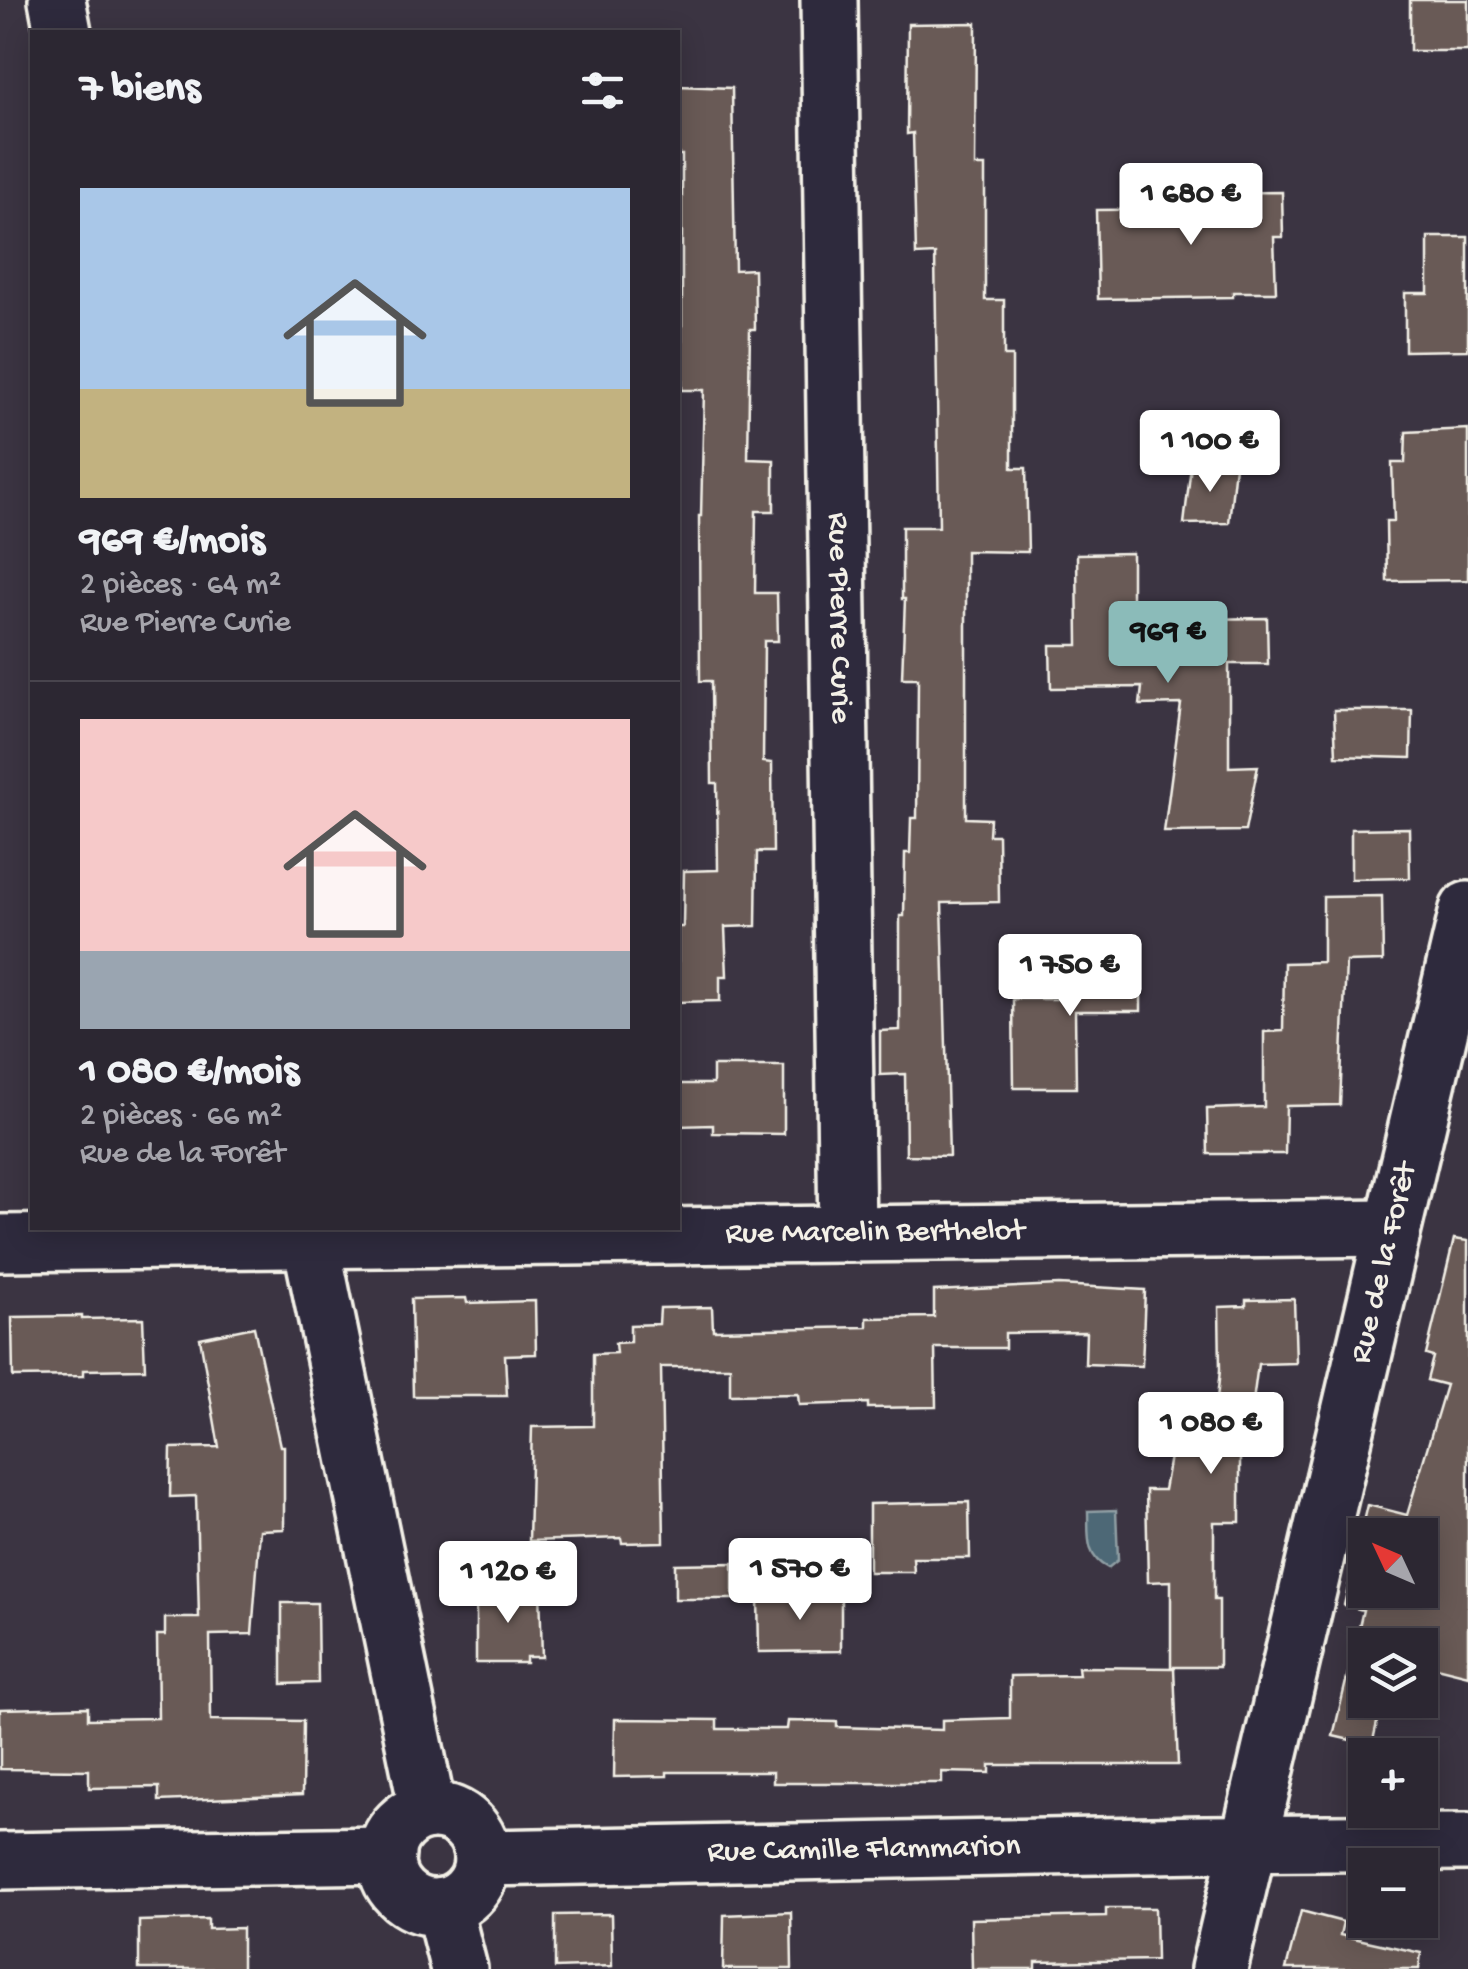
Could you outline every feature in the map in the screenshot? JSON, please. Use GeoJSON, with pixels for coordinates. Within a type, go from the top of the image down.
{"type":"FeatureCollection","features":[{"type":"Feature","properties":{"kind":"street"},"geometry":{"type":"LineString","coordinates":[[56,0],[64,30]]}},
{"type":"Feature","properties":{"kind":"street","name":"Rue Pierre Curie"},"geometry":{"type":"LineString","coordinates":[[829,0],[847,1234]]}},
{"type":"Feature","properties":{"kind":"street","name":"Rue de la Forêt"},"geometry":{"type":"LineString","coordinates":[[1219,1969],[1468,910]]}},
{"type":"Feature","properties":{"kind":"street","name":"Rue Marcelin Berthelot"},"geometry":{"type":"LineString","coordinates":[[0,1242],[309,1232],[847,1234],[1392,1228]]}},
{"type":"Feature","properties":{"kind":"street"},"geometry":{"type":"LineString","coordinates":[[309,1232],[428,1811]]}},
{"type":"Feature","properties":{"kind":"street"},"geometry":{"type":"LineString","coordinates":[[428,1811],[459,1818],[479,1842],[482,1858],[472,1889],[444,1906],[414,1902],[402,1894],[392,1883],[387,1855],[395,1830],[404,1821],[428,1811]]}},
{"type":"Feature","properties":{"kind":"street","name":"Rue Camille Flammarion"},"geometry":{"type":"LineString","coordinates":[[482,1858],[1468,1842]]}},
{"type":"Feature","properties":{"kind":"street"},"geometry":{"type":"LineString","coordinates":[[0,1860],[387,1855]]}},
{"type":"Feature","properties":{"kind":"street"},"geometry":{"type":"LineString","coordinates":[[444,1906],[459,1969]]}},
{"type":"Feature","properties":{"kind":"water"},"geometry":{"type":"Polygon","coordinates":[[[1116,1510],[1118,1560],[1108,1568],[1091,1551],[1088,1511],[1116,1510]]]}},
{"type":"Feature","properties":{"kind":"building"},"geometry":{"type":"Polygon","coordinates":[[[1410,0],[1468,0],[1468,51],[1410,51],[1410,0]]]}},
{"type":"Feature","properties":{"kind":"building"},"geometry":{"type":"Polygon","coordinates":[[[976,23],[975,166],[985,166],[985,300],[1004,300],[1004,356],[1012,356],[1012,468],[1026,468],[1028,552],[966,551],[966,818],[990,819],[989,835],[998,835],[999,902],[942,903],[949,1156],[906,1155],[905,1074],[880,1075],[880,1031],[900,1030],[900,916],[904,916],[905,853],[910,853],[911,818],[917,818],[918,678],[902,678],[902,527],[939,527],[935,254],[916,255],[913,133],[907,134],[908,24],[976,23]]]}},
{"type":"Feature","properties":{"kind":"building"},"geometry":{"type":"Polygon","coordinates":[[[680,86],[732,88],[735,270],[754,269],[748,459],[774,460],[774,511],[756,511],[755,593],[777,593],[778,641],[764,641],[763,762],[772,763],[773,852],[757,852],[756,926],[725,927],[727,976],[720,976],[720,1001],[680,1002],[684,871],[718,870],[711,681],[700,681],[699,516],[704,390],[682,390],[680,86]]]}},
{"type":"Feature","properties":{"kind":"building"},"geometry":{"type":"Polygon","coordinates":[[[1282,192],[1283,237],[1274,237],[1276,292],[1233,292],[1233,297],[1098,299],[1096,210],[1200,209],[1200,193],[1282,192]]]}},
{"type":"Feature","properties":{"kind":"building"},"geometry":{"type":"Polygon","coordinates":[[[1428,237],[1468,237],[1468,350],[1405,351],[1405,293],[1428,293],[1428,237]]]}},
{"type":"Feature","properties":{"kind":"building"},"geometry":{"type":"Polygon","coordinates":[[[1468,429],[1468,580],[1387,581],[1386,521],[1394,521],[1392,463],[1405,463],[1406,432],[1468,429]]]}},
{"type":"Feature","properties":{"kind":"building"},"geometry":{"type":"Polygon","coordinates":[[[1191,466],[1235,466],[1229,523],[1184,524],[1191,466]]]}},
{"type":"Feature","properties":{"kind":"building"},"geometry":{"type":"Polygon","coordinates":[[[1132,553],[1132,620],[1267,618],[1268,664],[1229,664],[1229,767],[1258,766],[1245,831],[1164,832],[1181,704],[1140,705],[1142,687],[1051,688],[1050,645],[1078,645],[1077,554],[1132,553]]]}},
{"type":"Feature","properties":{"kind":"building"},"geometry":{"type":"Polygon","coordinates":[[[1334,710],[1412,710],[1411,758],[1336,756],[1334,710]]]}},
{"type":"Feature","properties":{"kind":"building"},"geometry":{"type":"Polygon","coordinates":[[[1409,828],[1410,878],[1351,879],[1351,829],[1409,828]]]}},
{"type":"Feature","properties":{"kind":"building"},"geometry":{"type":"Polygon","coordinates":[[[1382,896],[1383,961],[1346,962],[1340,1105],[1286,1106],[1285,1154],[1208,1154],[1207,1109],[1264,1107],[1264,1032],[1283,1031],[1284,963],[1323,962],[1323,897],[1382,896]]]}},
{"type":"Feature","properties":{"kind":"building"},"geometry":{"type":"Polygon","coordinates":[[[1074,955],[1141,955],[1141,1011],[1075,1011],[1076,1088],[1014,1088],[1013,999],[1075,999],[1074,955]]]}},
{"type":"Feature","properties":{"kind":"building"},"geometry":{"type":"Polygon","coordinates":[[[713,1066],[784,1066],[784,1134],[713,1133],[713,1125],[680,1126],[680,1084],[713,1084],[713,1066]]]}},
{"type":"Feature","properties":{"kind":"building"},"geometry":{"type":"Polygon","coordinates":[[[1454,1239],[1468,1241],[1468,1675],[1438,1668],[1438,1628],[1359,1628],[1363,1610],[1355,1608],[1438,1608],[1438,1518],[1365,1518],[1368,1505],[1407,1515],[1446,1385],[1427,1380],[1433,1357],[1426,1355],[1454,1239]]]}},
{"type":"Feature","properties":{"kind":"building"},"geometry":{"type":"Polygon","coordinates":[[[1059,1285],[1145,1290],[1142,1366],[1085,1364],[1086,1332],[1005,1333],[1005,1348],[935,1348],[936,1407],[868,1408],[868,1403],[799,1405],[798,1394],[730,1395],[730,1367],[661,1367],[664,1542],[622,1543],[621,1538],[529,1541],[532,1427],[593,1426],[593,1354],[616,1353],[615,1343],[630,1342],[630,1325],[659,1324],[660,1308],[712,1307],[713,1330],[867,1327],[867,1318],[934,1317],[934,1291],[1059,1285]]]}},
{"type":"Feature","properties":{"kind":"building"},"geometry":{"type":"Polygon","coordinates":[[[466,1298],[467,1303],[535,1301],[536,1354],[505,1355],[507,1396],[413,1396],[411,1299],[466,1298]]]}},
{"type":"Feature","properties":{"kind":"building"},"geometry":{"type":"Polygon","coordinates":[[[1294,1299],[1296,1363],[1258,1364],[1248,1439],[1240,1437],[1240,1522],[1214,1522],[1219,1667],[1171,1667],[1171,1581],[1148,1582],[1146,1490],[1164,1490],[1178,1412],[1215,1419],[1220,1370],[1219,1307],[1246,1306],[1246,1300],[1294,1299]]]}},
{"type":"Feature","properties":{"kind":"building"},"geometry":{"type":"Polygon","coordinates":[[[12,1317],[143,1318],[145,1369],[83,1370],[83,1376],[13,1377],[12,1317]]]}},
{"type":"Feature","properties":{"kind":"building"},"geometry":{"type":"Polygon","coordinates":[[[254,1327],[280,1446],[284,1446],[284,1529],[260,1530],[252,1634],[210,1635],[211,1720],[303,1721],[302,1795],[159,1801],[159,1787],[89,1788],[89,1770],[0,1769],[0,1709],[88,1707],[88,1719],[158,1718],[157,1635],[165,1635],[165,1618],[199,1618],[196,1496],[170,1497],[171,1448],[219,1447],[200,1338],[254,1327]]]}},
{"type":"Feature","properties":{"kind":"building"},"geometry":{"type":"Polygon","coordinates":[[[969,1502],[970,1558],[913,1558],[914,1572],[869,1572],[869,1504],[969,1502]]]}},
{"type":"Feature","properties":{"kind":"building"},"geometry":{"type":"Polygon","coordinates":[[[733,1563],[733,1599],[675,1599],[675,1564],[733,1563]]]}},
{"type":"Feature","properties":{"kind":"building"},"geometry":{"type":"Polygon","coordinates":[[[476,1589],[540,1589],[542,1657],[526,1657],[526,1663],[476,1663],[476,1589]]]}},
{"type":"Feature","properties":{"kind":"building"},"geometry":{"type":"Polygon","coordinates":[[[841,1595],[841,1651],[759,1652],[758,1596],[841,1595]]]}},
{"type":"Feature","properties":{"kind":"building"},"geometry":{"type":"Polygon","coordinates":[[[282,1603],[317,1603],[318,1683],[282,1684],[282,1603]]]}},
{"type":"Feature","properties":{"kind":"building"},"geometry":{"type":"Polygon","coordinates":[[[1078,1667],[1174,1668],[1178,1765],[990,1765],[990,1773],[942,1772],[942,1783],[773,1783],[773,1772],[667,1772],[667,1776],[614,1777],[615,1719],[717,1720],[717,1729],[787,1729],[788,1721],[837,1722],[837,1727],[942,1730],[942,1720],[1010,1718],[1010,1676],[1079,1675],[1078,1667]]]}},
{"type":"Feature","properties":{"kind":"building"},"geometry":{"type":"Polygon","coordinates":[[[1348,1673],[1348,1718],[1378,1718],[1374,1738],[1333,1736],[1348,1673]]]}},
{"type":"Feature","properties":{"kind":"building"},"geometry":{"type":"Polygon","coordinates":[[[1106,1908],[1155,1908],[1156,1960],[1036,1962],[1036,1969],[972,1969],[971,1919],[1106,1916],[1106,1908]]]}},
{"type":"Feature","properties":{"kind":"building"},"geometry":{"type":"Polygon","coordinates":[[[1301,1911],[1343,1922],[1340,1935],[1348,1938],[1421,1953],[1419,1969],[1286,1969],[1301,1911]]]}},
{"type":"Feature","properties":{"kind":"building"},"geometry":{"type":"Polygon","coordinates":[[[791,1912],[792,1969],[723,1969],[724,1915],[791,1912]]]}},
{"type":"Feature","properties":{"kind":"building"},"geometry":{"type":"Polygon","coordinates":[[[611,1914],[612,1966],[555,1968],[555,1915],[611,1914]]]}},
{"type":"Feature","properties":{"kind":"building"},"geometry":{"type":"Polygon","coordinates":[[[208,1919],[208,1929],[242,1928],[242,1969],[139,1969],[139,1921],[208,1919]]]}}]}
